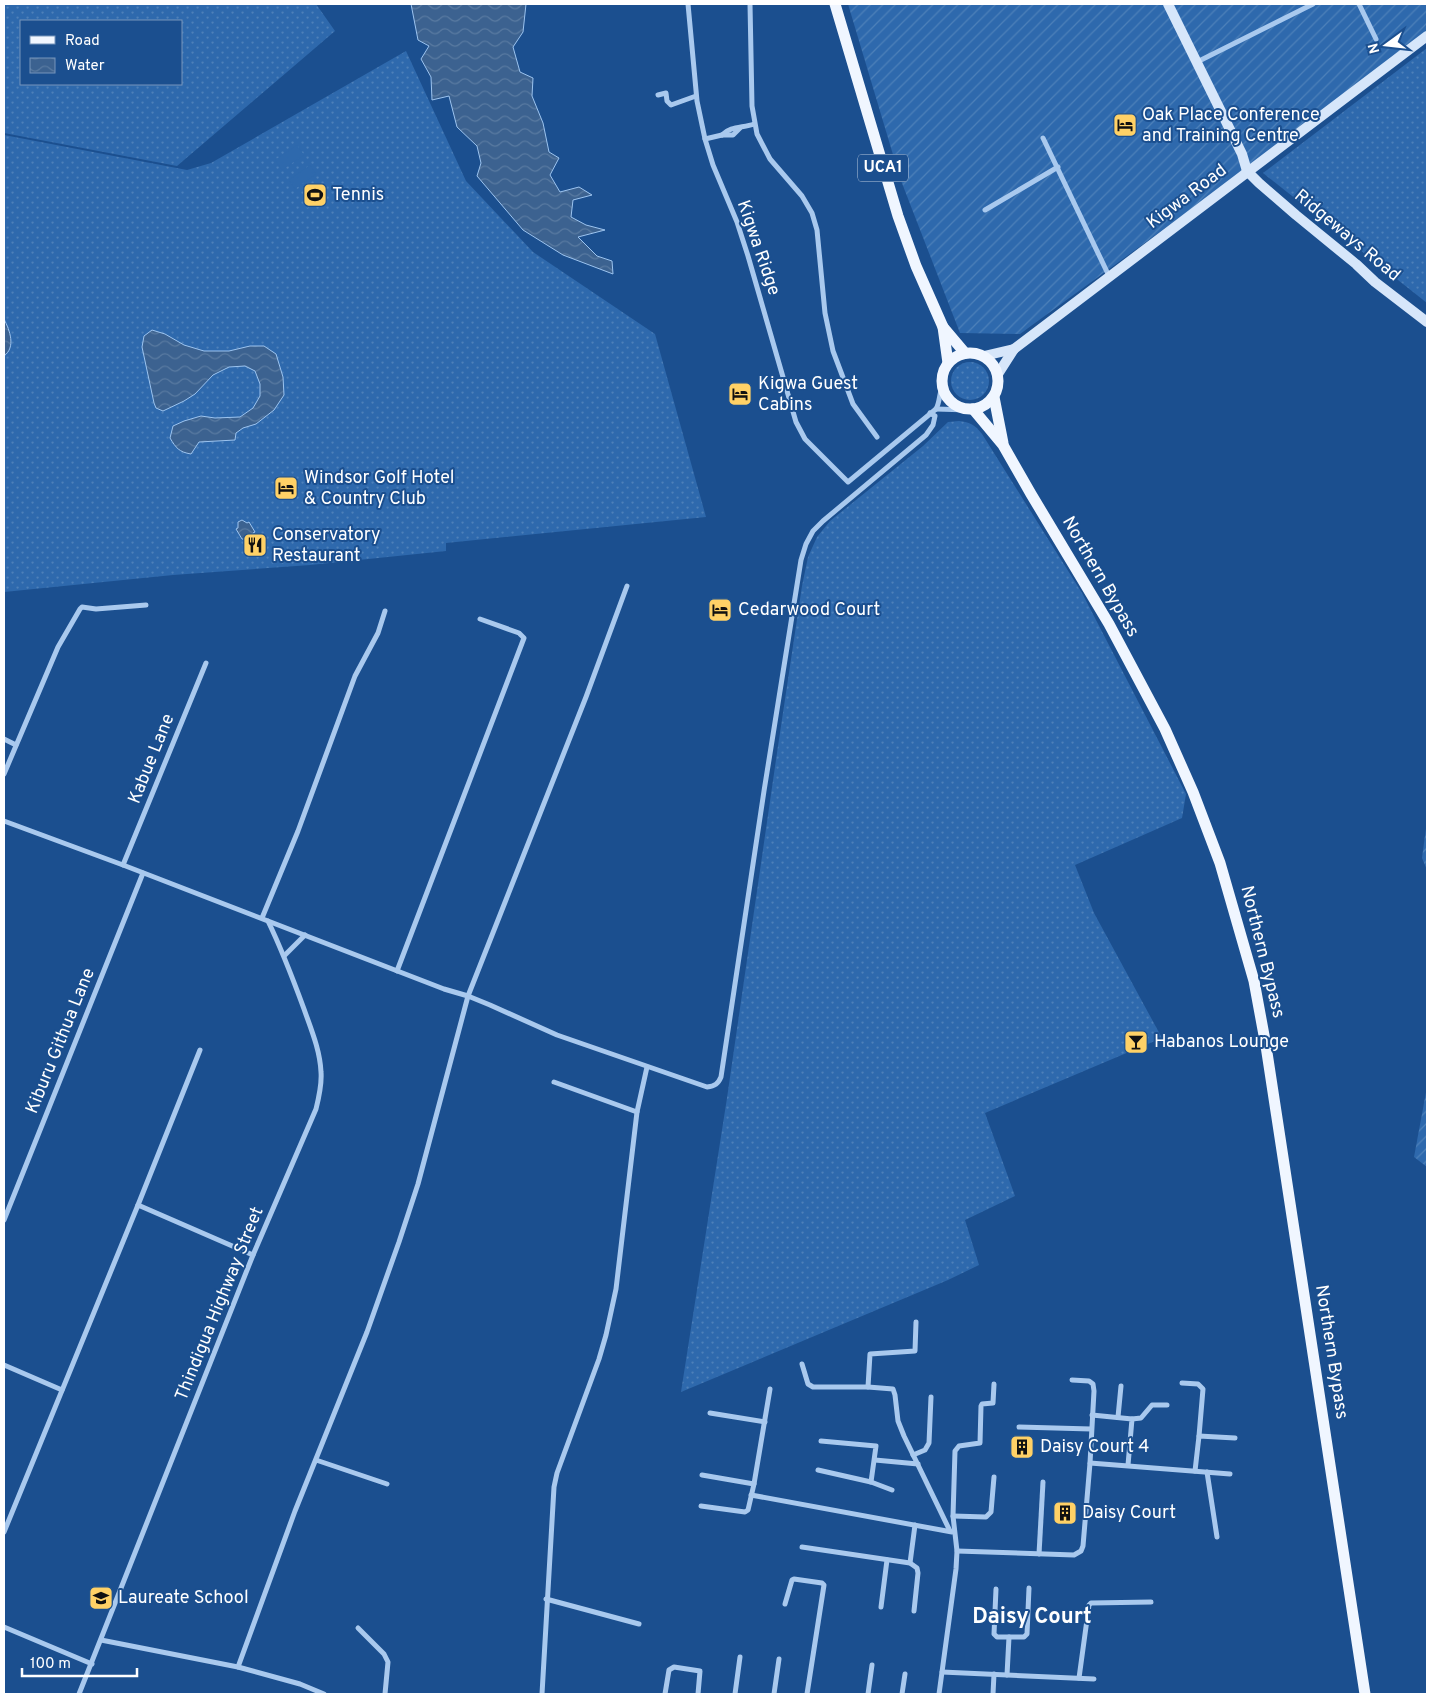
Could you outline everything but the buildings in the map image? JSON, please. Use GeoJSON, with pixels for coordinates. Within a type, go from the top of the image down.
{"type":"FeatureCollection","features":[{"type":"Feature","properties":{"kind":"main road","name":"UCA1"},"geometry":{"type":"LineString","coordinates":[[835,4],[898,216],[916,266],[943,328],[948,362]]}},
{"type":"Feature","properties":{"kind":"main road","name":"UCA1"},"geometry":{"type":"LineString","coordinates":[[943,328],[965,353]]}},
{"type":"Feature","properties":{"kind":"main road"},"geometry":{"type":"LineString","coordinates":[[965,353],[977,353],[984,356],[994,366],[998,374],[998,386],[994,397],[984,406],[971,410],[953,404],[947,398],[942,387],[942,375],[948,362],[965,353]]}},
{"type":"Feature","properties":{"kind":"main road"},"geometry":{"type":"LineString","coordinates":[[994,397],[1004,445]]}},
{"type":"Feature","properties":{"kind":"main road"},"geometry":{"type":"LineString","coordinates":[[971,410],[1004,445]]}},
{"type":"Feature","properties":{"kind":"main road","name":"Northern Bypass"},"geometry":{"type":"LineString","coordinates":[[1004,445],[1031,494],[1109,624],[1165,729],[1193,792],[1220,863],[1242,934],[1254,981],[1266,1046],[1365,1694]]}},
{"type":"Feature","properties":{"kind":"street","name":"Kigwa Ridge"},"geometry":{"type":"LineString","coordinates":[[688,4],[696,96],[705,139],[721,186],[746,247],[796,422],[805,438],[848,482],[930,413]]}},
{"type":"Feature","properties":{"kind":"street"},"geometry":{"type":"LineString","coordinates":[[750,4],[754,124],[770,159],[802,196],[812,213],[817,230],[825,313],[833,350],[852,404],[877,437]]}},
{"type":"Feature","properties":{"kind":"street"},"geometry":{"type":"LineString","coordinates":[[1168,4],[1242,154],[1247,171]]}},
{"type":"Feature","properties":{"kind":"street"},"geometry":{"type":"LineString","coordinates":[[1197,62],[1312,4]]}},
{"type":"Feature","properties":{"kind":"street"},"geometry":{"type":"LineString","coordinates":[[1359,4],[1376,40]]}},
{"type":"Feature","properties":{"kind":"street","name":"Kigwa Road"},"geometry":{"type":"LineString","coordinates":[[1014,349],[1427,36]]}},
{"type":"Feature","properties":{"kind":"street"},"geometry":{"type":"LineString","coordinates":[[658,95],[666,93],[667,100],[671,105],[696,96]]}},
{"type":"Feature","properties":{"kind":"street"},"geometry":{"type":"LineString","coordinates":[[705,139],[722,135],[733,135],[740,128],[754,124]]}},
{"type":"Feature","properties":{"kind":"street"},"geometry":{"type":"LineString","coordinates":[[1043,138],[1109,276]]}},
{"type":"Feature","properties":{"kind":"street"},"geometry":{"type":"LineString","coordinates":[[985,210],[1058,167]]}},
{"type":"Feature","properties":{"kind":"street","name":"Ridgeways Road"},"geometry":{"type":"LineString","coordinates":[[1247,171],[1375,282],[1427,322]]}},
{"type":"Feature","properties":{"kind":"street"},"geometry":{"type":"LineString","coordinates":[[984,356],[1014,349]]}},
{"type":"Feature","properties":{"kind":"street"},"geometry":{"type":"LineString","coordinates":[[998,374],[1014,349]]}},
{"type":"Feature","properties":{"kind":"street"},"geometry":{"type":"LineString","coordinates":[[4,821],[444,989],[468,996],[557,1035],[707,1087],[713,1086],[718,1083],[721,1077],[765,781],[801,560],[806,544],[823,521],[926,435],[935,421],[935,416],[930,413],[939,404],[942,387]]}},
{"type":"Feature","properties":{"kind":"street"},"geometry":{"type":"LineString","coordinates":[[936,409],[971,410]]}},
{"type":"Feature","properties":{"kind":"street"},"geometry":{"type":"LineString","coordinates":[[238,1667],[264,1592],[367,1332],[415,1193],[468,996],[583,706],[628,586]]}},
{"type":"Feature","properties":{"kind":"street"},"geometry":{"type":"LineString","coordinates":[[4,774],[58,647],[76,614],[82,607],[96,609],[146,605]]}},
{"type":"Feature","properties":{"kind":"street"},"geometry":{"type":"LineString","coordinates":[[265,920],[354,676],[378,633],[385,611]]}},
{"type":"Feature","properties":{"kind":"street"},"geometry":{"type":"LineString","coordinates":[[397,971],[524,638],[519,633],[480,619]]}},
{"type":"Feature","properties":{"kind":"street","name":"Kabue Lane"},"geometry":{"type":"LineString","coordinates":[[123,865],[206,663]]}},
{"type":"Feature","properties":{"kind":"street"},"geometry":{"type":"LineString","coordinates":[[4,739],[16,744]]}},
{"type":"Feature","properties":{"kind":"street","name":"Kiburu Githua Lane"},"geometry":{"type":"LineString","coordinates":[[4,1220],[143,873]]}},
{"type":"Feature","properties":{"kind":"street","name":"Thindigua Highway Street"},"geometry":{"type":"LineString","coordinates":[[79,1694],[254,1255],[316,1109],[321,1084],[320,1059],[284,955],[265,920]]}},
{"type":"Feature","properties":{"kind":"street"},"geometry":{"type":"LineString","coordinates":[[284,955],[305,935]]}},
{"type":"Feature","properties":{"kind":"street"},"geometry":{"type":"LineString","coordinates":[[4,1532],[200,1050]]}},
{"type":"Feature","properties":{"kind":"street"},"geometry":{"type":"LineString","coordinates":[[542,1694],[546,1599],[554,1487],[557,1473],[606,1335],[616,1289],[637,1112],[647,1067]]}},
{"type":"Feature","properties":{"kind":"street"},"geometry":{"type":"LineString","coordinates":[[554,1082],[637,1112]]}},
{"type":"Feature","properties":{"kind":"street"},"geometry":{"type":"LineString","coordinates":[[138,1205],[254,1255]]}},
{"type":"Feature","properties":{"kind":"street"},"geometry":{"type":"LineString","coordinates":[[868,1387],[870,1354],[914,1351],[916,1322]]}},
{"type":"Feature","properties":{"kind":"street"},"geometry":{"type":"LineString","coordinates":[[802,1364],[808,1384],[813,1387],[890,1388],[894,1391],[898,1420],[913,1455],[952,1532],[957,1551],[939,1694]]}},
{"type":"Feature","properties":{"kind":"street"},"geometry":{"type":"LineString","coordinates":[[4,1365],[62,1390]]}},
{"type":"Feature","properties":{"kind":"street"},"geometry":{"type":"LineString","coordinates":[[957,1551],[1039,1554],[1074,1554],[1081,1552],[1090,1463],[1094,1391],[1092,1382],[1072,1380]]}},
{"type":"Feature","properties":{"kind":"street"},"geometry":{"type":"LineString","coordinates":[[1182,1383],[1198,1384],[1203,1389],[1196,1471]]}},
{"type":"Feature","properties":{"kind":"street"},"geometry":{"type":"LineString","coordinates":[[952,1532],[955,1451],[959,1446],[980,1444],[981,1406],[982,1404],[993,1403],[994,1384]]}},
{"type":"Feature","properties":{"kind":"street"},"geometry":{"type":"LineString","coordinates":[[1118,1417],[1121,1386]]}},
{"type":"Feature","properties":{"kind":"street"},"geometry":{"type":"LineString","coordinates":[[701,1506],[745,1512],[748,1510],[770,1389]]}},
{"type":"Feature","properties":{"kind":"street"},"geometry":{"type":"LineString","coordinates":[[913,1455],[925,1450],[929,1443],[930,1397]]}},
{"type":"Feature","properties":{"kind":"street"},"geometry":{"type":"LineString","coordinates":[[1092,1415],[1132,1419],[1142,1418],[1152,1404],[1167,1405]]}},
{"type":"Feature","properties":{"kind":"street"},"geometry":{"type":"LineString","coordinates":[[710,1413],[765,1422]]}},
{"type":"Feature","properties":{"kind":"street"},"geometry":{"type":"LineString","coordinates":[[1128,1465],[1132,1419]]}},
{"type":"Feature","properties":{"kind":"street"},"geometry":{"type":"LineString","coordinates":[[1019,1427],[1091,1429]]}},
{"type":"Feature","properties":{"kind":"street"},"geometry":{"type":"LineString","coordinates":[[1199,1436],[1235,1438]]}},
{"type":"Feature","properties":{"kind":"street"},"geometry":{"type":"LineString","coordinates":[[821,1441],[875,1446],[877,1448],[871,1482]]}},
{"type":"Feature","properties":{"kind":"street"},"geometry":{"type":"LineString","coordinates":[[316,1460],[387,1484]]}},
{"type":"Feature","properties":{"kind":"street"},"geometry":{"type":"LineString","coordinates":[[875,1460],[918,1464]]}},
{"type":"Feature","properties":{"kind":"street"},"geometry":{"type":"LineString","coordinates":[[1090,1463],[1230,1474]]}},
{"type":"Feature","properties":{"kind":"street"},"geometry":{"type":"LineString","coordinates":[[818,1470],[871,1482],[892,1490]]}},
{"type":"Feature","properties":{"kind":"street"},"geometry":{"type":"LineString","coordinates":[[1207,1472],[1217,1537]]}},
{"type":"Feature","properties":{"kind":"street"},"geometry":{"type":"LineString","coordinates":[[702,1475],[754,1484]]}},
{"type":"Feature","properties":{"kind":"street"},"geometry":{"type":"LineString","coordinates":[[953,1516],[986,1517],[989,1515],[991,1512],[994,1477]]}},
{"type":"Feature","properties":{"kind":"street"},"geometry":{"type":"LineString","coordinates":[[1039,1554],[1043,1482]]}},
{"type":"Feature","properties":{"kind":"street"},"geometry":{"type":"LineString","coordinates":[[751,1496],[952,1532]]}},
{"type":"Feature","properties":{"kind":"street"},"geometry":{"type":"LineString","coordinates":[[910,1564],[915,1525]]}},
{"type":"Feature","properties":{"kind":"street"},"geometry":{"type":"LineString","coordinates":[[802,1546],[910,1564],[917,1568],[914,1611]]}},
{"type":"Feature","properties":{"kind":"street"},"geometry":{"type":"LineString","coordinates":[[881,1607],[886,1560]]}},
{"type":"Feature","properties":{"kind":"street"},"geometry":{"type":"LineString","coordinates":[[786,1604],[792,1580],[818,1582],[824,1585],[807,1694]]}},
{"type":"Feature","properties":{"kind":"street"},"geometry":{"type":"LineString","coordinates":[[996,1590],[994,1634],[997,1637],[1024,1637],[1028,1634],[1029,1588]]}},
{"type":"Feature","properties":{"kind":"street"},"geometry":{"type":"LineString","coordinates":[[546,1599],[639,1624]]}},
{"type":"Feature","properties":{"kind":"street"},"geometry":{"type":"LineString","coordinates":[[1079,1678],[1091,1603],[1151,1602]]}},
{"type":"Feature","properties":{"kind":"street"},"geometry":{"type":"LineString","coordinates":[[4,1628],[92,1664]]}},
{"type":"Feature","properties":{"kind":"street"},"geometry":{"type":"LineString","coordinates":[[358,1628],[384,1654],[388,1662],[385,1694]]}},
{"type":"Feature","properties":{"kind":"street"},"geometry":{"type":"LineString","coordinates":[[1007,1674],[1009,1637]]}},
{"type":"Feature","properties":{"kind":"street"},"geometry":{"type":"LineString","coordinates":[[101,1640],[238,1667],[300,1684],[324,1694]]}},
{"type":"Feature","properties":{"kind":"street"},"geometry":{"type":"LineString","coordinates":[[735,1694],[740,1657]]}},
{"type":"Feature","properties":{"kind":"street"},"geometry":{"type":"LineString","coordinates":[[774,1694],[779,1659]]}},
{"type":"Feature","properties":{"kind":"street"},"geometry":{"type":"LineString","coordinates":[[868,1694],[872,1665]]}},
{"type":"Feature","properties":{"kind":"street"},"geometry":{"type":"LineString","coordinates":[[665,1694],[669,1670],[674,1667],[700,1671],[698,1694]]}},
{"type":"Feature","properties":{"kind":"street"},"geometry":{"type":"LineString","coordinates":[[942,1672],[1094,1680]]}},
{"type":"Feature","properties":{"kind":"street"},"geometry":{"type":"LineString","coordinates":[[902,1694],[905,1674]]}},
{"type":"Feature","properties":{"kind":"street"},"geometry":{"type":"LineString","coordinates":[[993,1694],[994,1674]]}},
{"type":"Feature","properties":{"kind":"shaded area"},"geometry":{"type":"Polygon","coordinates":[[[4,4],[316,4],[335,31],[177,166],[4,133],[4,4]]]}},
{"type":"Feature","properties":{"kind":"shaded area"},"geometry":{"type":"Polygon","coordinates":[[[848,4],[1427,4],[1427,37],[1020,334],[960,333],[900,178],[848,4]]]}},
{"type":"Feature","properties":{"kind":"shaded area"},"geometry":{"type":"Polygon","coordinates":[[[1427,48],[1427,303],[1263,173],[1427,48]]]}},
{"type":"Feature","properties":{"kind":"shaded area"},"geometry":{"type":"Polygon","coordinates":[[[406,51],[466,181],[533,252],[655,334],[706,517],[446,543],[446,551],[4,592],[4,135],[187,170],[211,163],[406,51]]]}},
{"type":"Feature","properties":{"kind":"shaded area"},"geometry":{"type":"Polygon","coordinates":[[[297,145],[304,155],[282,170],[275,160],[297,145]]]}},
{"type":"Feature","properties":{"kind":"shaded area"},"geometry":{"type":"Polygon","coordinates":[[[310,165],[316,174],[295,189],[289,180],[310,165]]]}},
{"type":"Feature","properties":{"kind":"shaded area","name":"Tennis"},"geometry":{"type":"Polygon","coordinates":[[[323,183],[329,193],[307,208],[301,198],[323,183]]]}},
{"type":"Feature","properties":{"kind":"shaded area"},"geometry":{"type":"Polygon","coordinates":[[[970,362],[984,367],[989,381],[984,395],[970,400],[956,395],[951,381],[956,367],[970,362]]]}},
{"type":"Feature","properties":{"kind":"shaded area"},"geometry":{"type":"Polygon","coordinates":[[[959,421],[972,424],[982,434],[1082,593],[1186,794],[1182,818],[1075,865],[1094,913],[1162,1038],[985,1113],[1015,1196],[965,1220],[979,1265],[948,1280],[681,1392],[727,1098],[802,586],[808,557],[817,537],[830,521],[923,446],[948,422],[959,421]]]}},
{"type":"Feature","properties":{"kind":"shaded area"},"geometry":{"type":"Polygon","coordinates":[[[1427,821],[1427,870],[1422,858],[1427,821]]]}},
{"type":"Feature","properties":{"kind":"shaded area"},"geometry":{"type":"Polygon","coordinates":[[[1427,1087],[1427,1167],[1414,1157],[1427,1087]]]}},
{"type":"Feature","properties":{"kind":"water"},"geometry":{"type":"Polygon","coordinates":[[[411,4],[526,4],[523,32],[513,47],[520,72],[533,78],[532,96],[543,123],[549,152],[559,158],[550,175],[560,192],[579,187],[592,195],[573,200],[571,217],[586,225],[605,230],[578,237],[597,256],[612,261],[613,274],[563,255],[523,230],[477,176],[481,163],[477,146],[457,127],[449,96],[432,100],[431,77],[421,59],[429,46],[418,40],[411,4]]]}},
{"type":"Feature","properties":{"kind":"water"},"geometry":{"type":"Polygon","coordinates":[[[4,319],[10,334],[11,344],[4,356],[4,319]]]}},
{"type":"Feature","properties":{"kind":"water"},"geometry":{"type":"Polygon","coordinates":[[[152,330],[165,334],[184,345],[204,351],[229,351],[250,346],[264,346],[276,354],[283,377],[284,395],[274,410],[256,424],[243,428],[236,433],[235,440],[199,442],[191,454],[181,451],[170,438],[173,426],[201,416],[215,418],[240,417],[253,408],[260,396],[260,384],[255,371],[245,366],[229,367],[213,375],[195,394],[184,401],[163,411],[156,408],[142,347],[144,336],[152,330]]]}},
{"type":"Feature","properties":{"kind":"water"},"geometry":{"type":"Polygon","coordinates":[[[242,520],[247,523],[249,522],[255,532],[250,540],[242,539],[236,529],[238,528],[238,522],[242,520]]]}},
{"type":"Feature","properties":{"kind":"place","name":"Oak Place Conference and Training Centre"},"geometry":{"type":"Point","coordinates":[1125,125]}},
{"type":"Feature","properties":{"kind":"place","name":"Tennis"},"geometry":{"type":"Point","coordinates":[315,195]}},
{"type":"Feature","properties":{"kind":"place","name":"Kigwa Guest Cabins"},"geometry":{"type":"Point","coordinates":[740,394]}},
{"type":"Feature","properties":{"kind":"place","name":"Windsor Golf Hotel & Country Club"},"geometry":{"type":"Point","coordinates":[286,488]}},
{"type":"Feature","properties":{"kind":"place","name":"Conservatory Restaurant"},"geometry":{"type":"Point","coordinates":[255,545]}},
{"type":"Feature","properties":{"kind":"place","name":"Cedarwood Court"},"geometry":{"type":"Point","coordinates":[720,610]}},
{"type":"Feature","properties":{"kind":"place","name":"Habanos Lounge"},"geometry":{"type":"Point","coordinates":[1136,1042]}},
{"type":"Feature","properties":{"kind":"place","name":"Daisy Court 4"},"geometry":{"type":"Point","coordinates":[1022,1447]}},
{"type":"Feature","properties":{"kind":"place","name":"Daisy Court"},"geometry":{"type":"Point","coordinates":[1065,1513]}},
{"type":"Feature","properties":{"kind":"place","name":"Laureate School"},"geometry":{"type":"Point","coordinates":[101,1598]}},
{"type":"Feature","properties":{"kind":"district","name":"Daisy Court"},"geometry":{"type":"Point","coordinates":[1032,1617]}}]}
